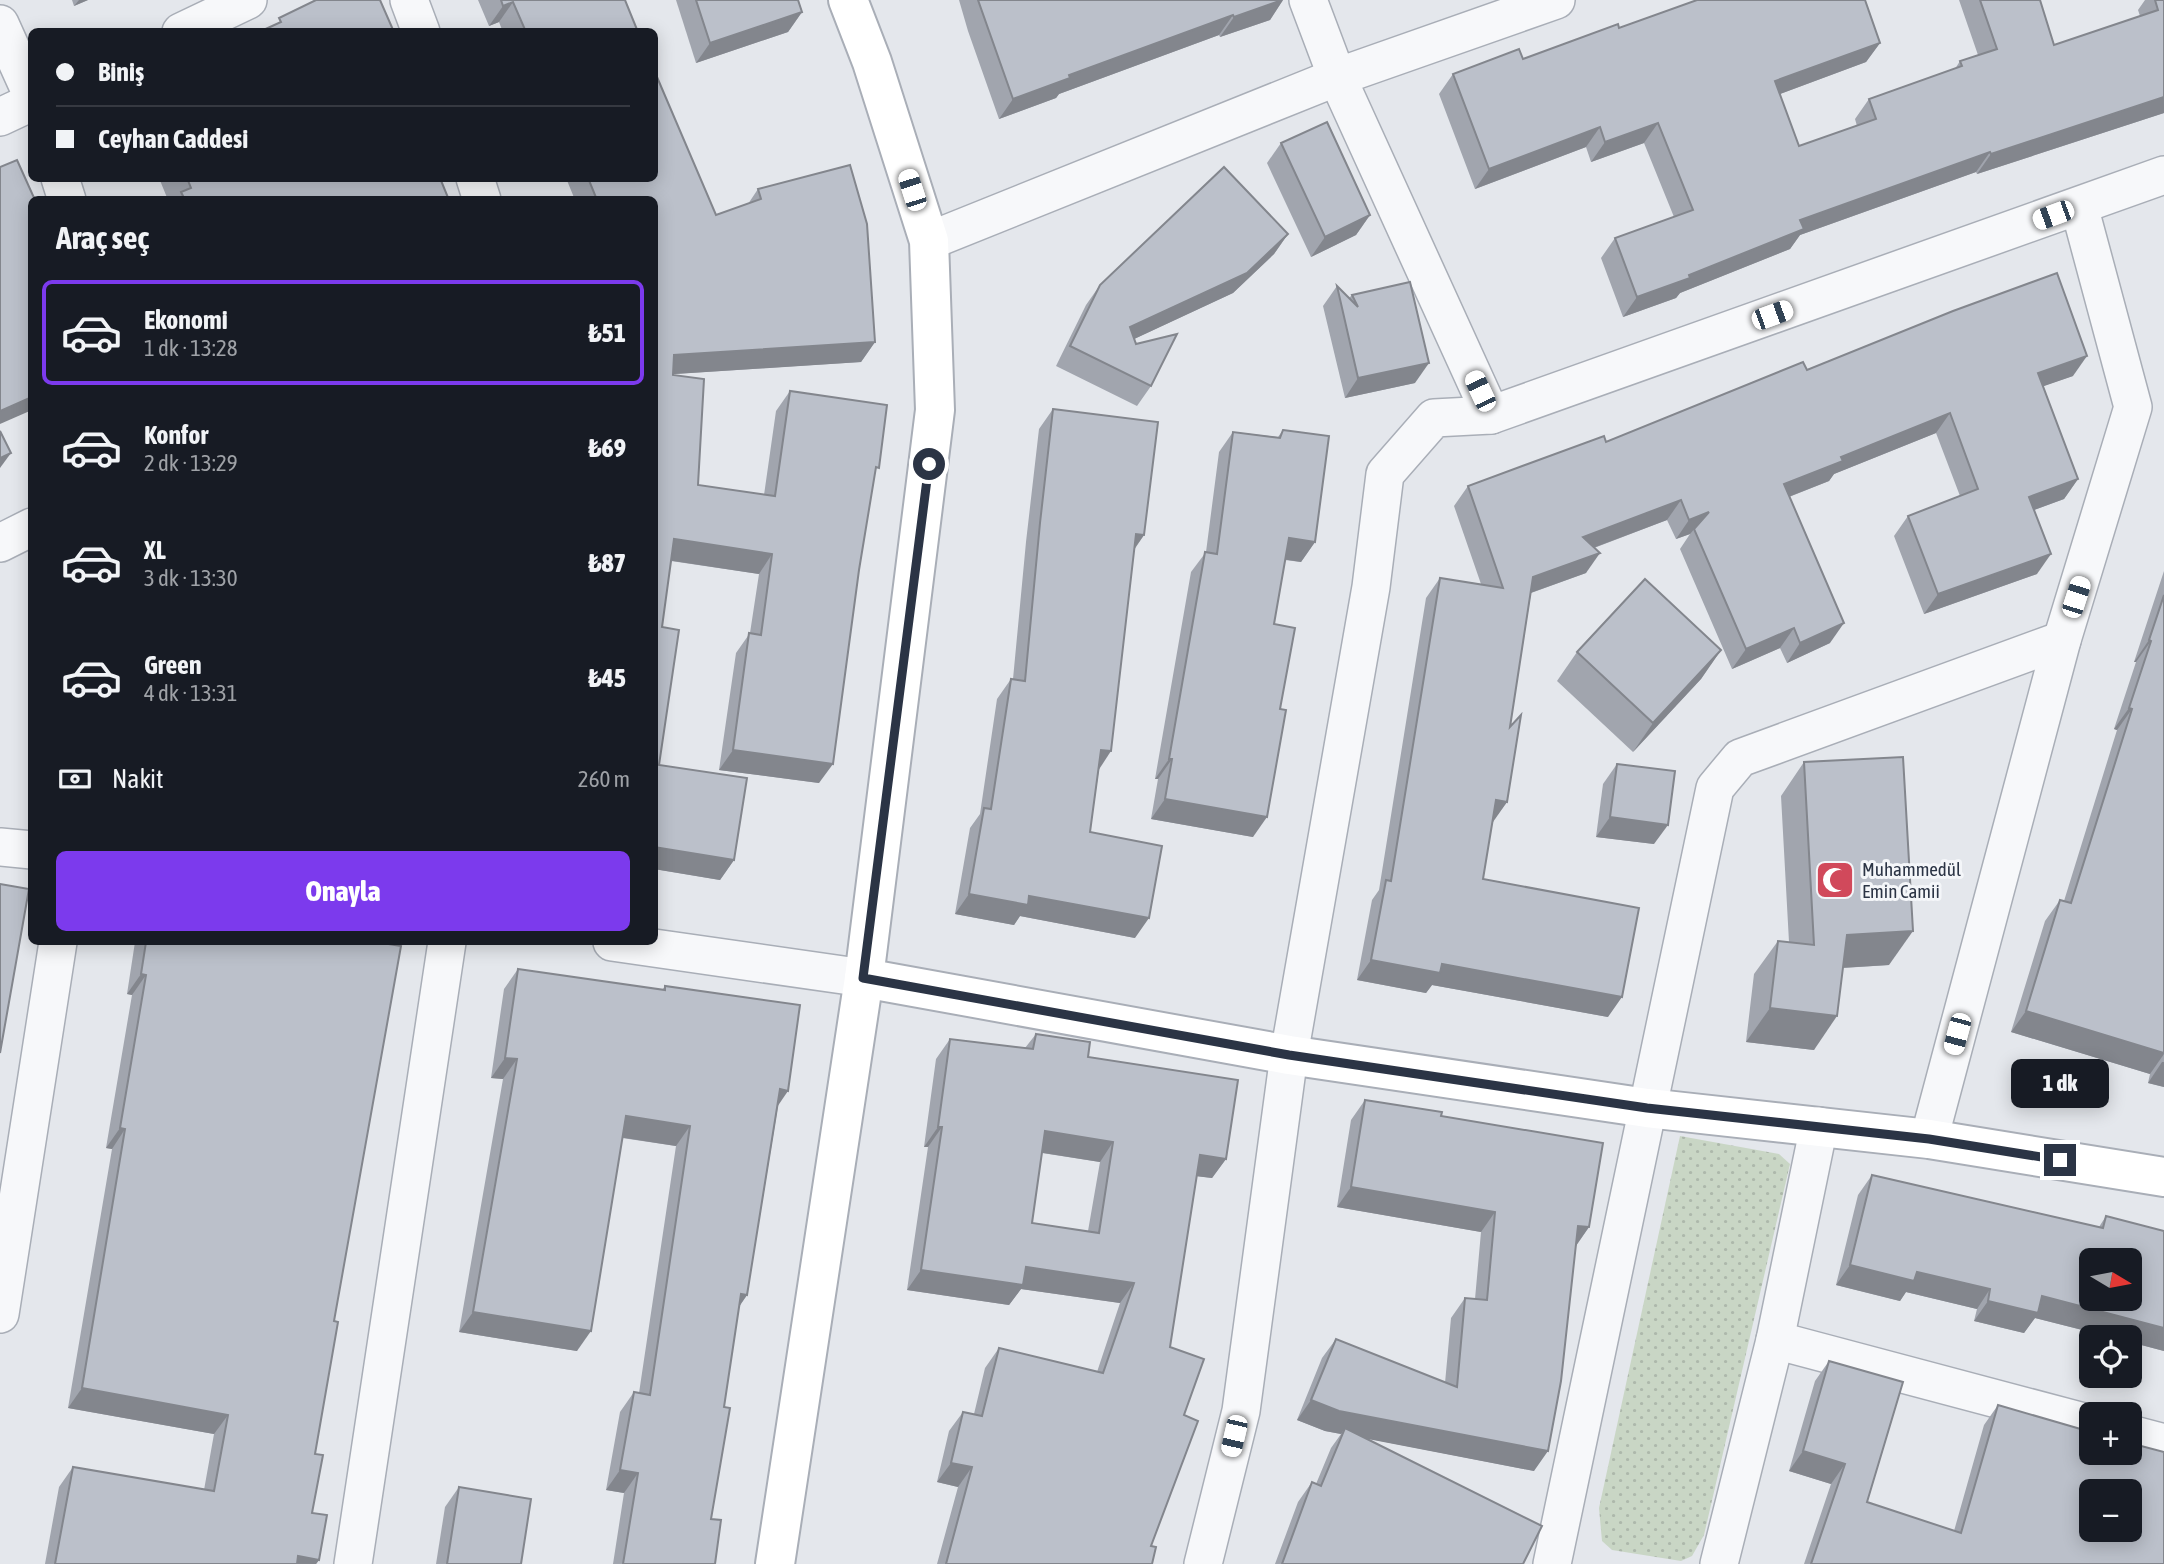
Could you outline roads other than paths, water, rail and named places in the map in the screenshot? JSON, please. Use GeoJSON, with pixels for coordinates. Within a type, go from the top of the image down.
{"type":"FeatureCollection","features":[{"type":"Feature","properties":{"kind":"main road"},"geometry":{"type":"LineString","coordinates":[[775,1564],[863,978],[935,410],[929,241],[872,62],[848,0]]}},
{"type":"Feature","properties":{"kind":"main road"},"geometry":{"type":"LineString","coordinates":[[863,978],[1289,1055],[1647,1108],[1929,1139],[2164,1177]]}},
{"type":"Feature","properties":{"kind":"street"},"geometry":{"type":"LineString","coordinates":[[189,28],[248,0]]}},
{"type":"Feature","properties":{"kind":"street"},"geometry":{"type":"LineString","coordinates":[[409,0],[420,28]]}},
{"type":"Feature","properties":{"kind":"street"},"geometry":{"type":"LineString","coordinates":[[1308,0],[1337,77],[1491,415]]}},
{"type":"Feature","properties":{"kind":"street"},"geometry":{"type":"LineString","coordinates":[[929,241],[1337,77],[1556,0]]}},
{"type":"Feature","properties":{"kind":"street"},"geometry":{"type":"LineString","coordinates":[[0,24],[28,86]]}},
{"type":"Feature","properties":{"kind":"street"},"geometry":{"type":"LineString","coordinates":[[0,117],[28,104]]}},
{"type":"Feature","properties":{"kind":"street"},"geometry":{"type":"LineString","coordinates":[[1203,1564],[1241,1411],[1289,1055],[1371,587],[1385,474],[1434,418],[1491,415],[2164,175]]}},
{"type":"Feature","properties":{"kind":"street"},"geometry":{"type":"LineString","coordinates":[[1929,1139],[2062,640],[2133,407],[2079,206]]}},
{"type":"Feature","properties":{"kind":"street"},"geometry":{"type":"LineString","coordinates":[[0,542],[28,529]]}},
{"type":"Feature","properties":{"kind":"street"},"geometry":{"type":"LineString","coordinates":[[1552,1564],[1715,788],[1740,758],[2062,640]]}},
{"type":"Feature","properties":{"kind":"street"},"geometry":{"type":"LineString","coordinates":[[0,847],[28,850]]}},
{"type":"Feature","properties":{"kind":"street"},"geometry":{"type":"LineString","coordinates":[[0,1314],[58,945]]}},
{"type":"Feature","properties":{"kind":"street"},"geometry":{"type":"LineString","coordinates":[[353,1564],[447,945]]}},
{"type":"Feature","properties":{"kind":"street"},"geometry":{"type":"LineString","coordinates":[[633,945],[863,978]]}},
{"type":"Feature","properties":{"kind":"street"},"geometry":{"type":"LineString","coordinates":[[1719,1564],[1775,1340],[1819,1126]]}},
{"type":"Feature","properties":{"kind":"street"},"geometry":{"type":"LineString","coordinates":[[1775,1340],[2079,1421]]}},
{"type":"Feature","properties":{"kind":"street"},"geometry":{"type":"LineString","coordinates":[[2142,1437],[2164,1443]]}},
{"type":"Feature","properties":{"kind":"place","name":"Muhammedül Emin Camii"},"geometry":{"type":"Point","coordinates":[1835,880]}}]}
